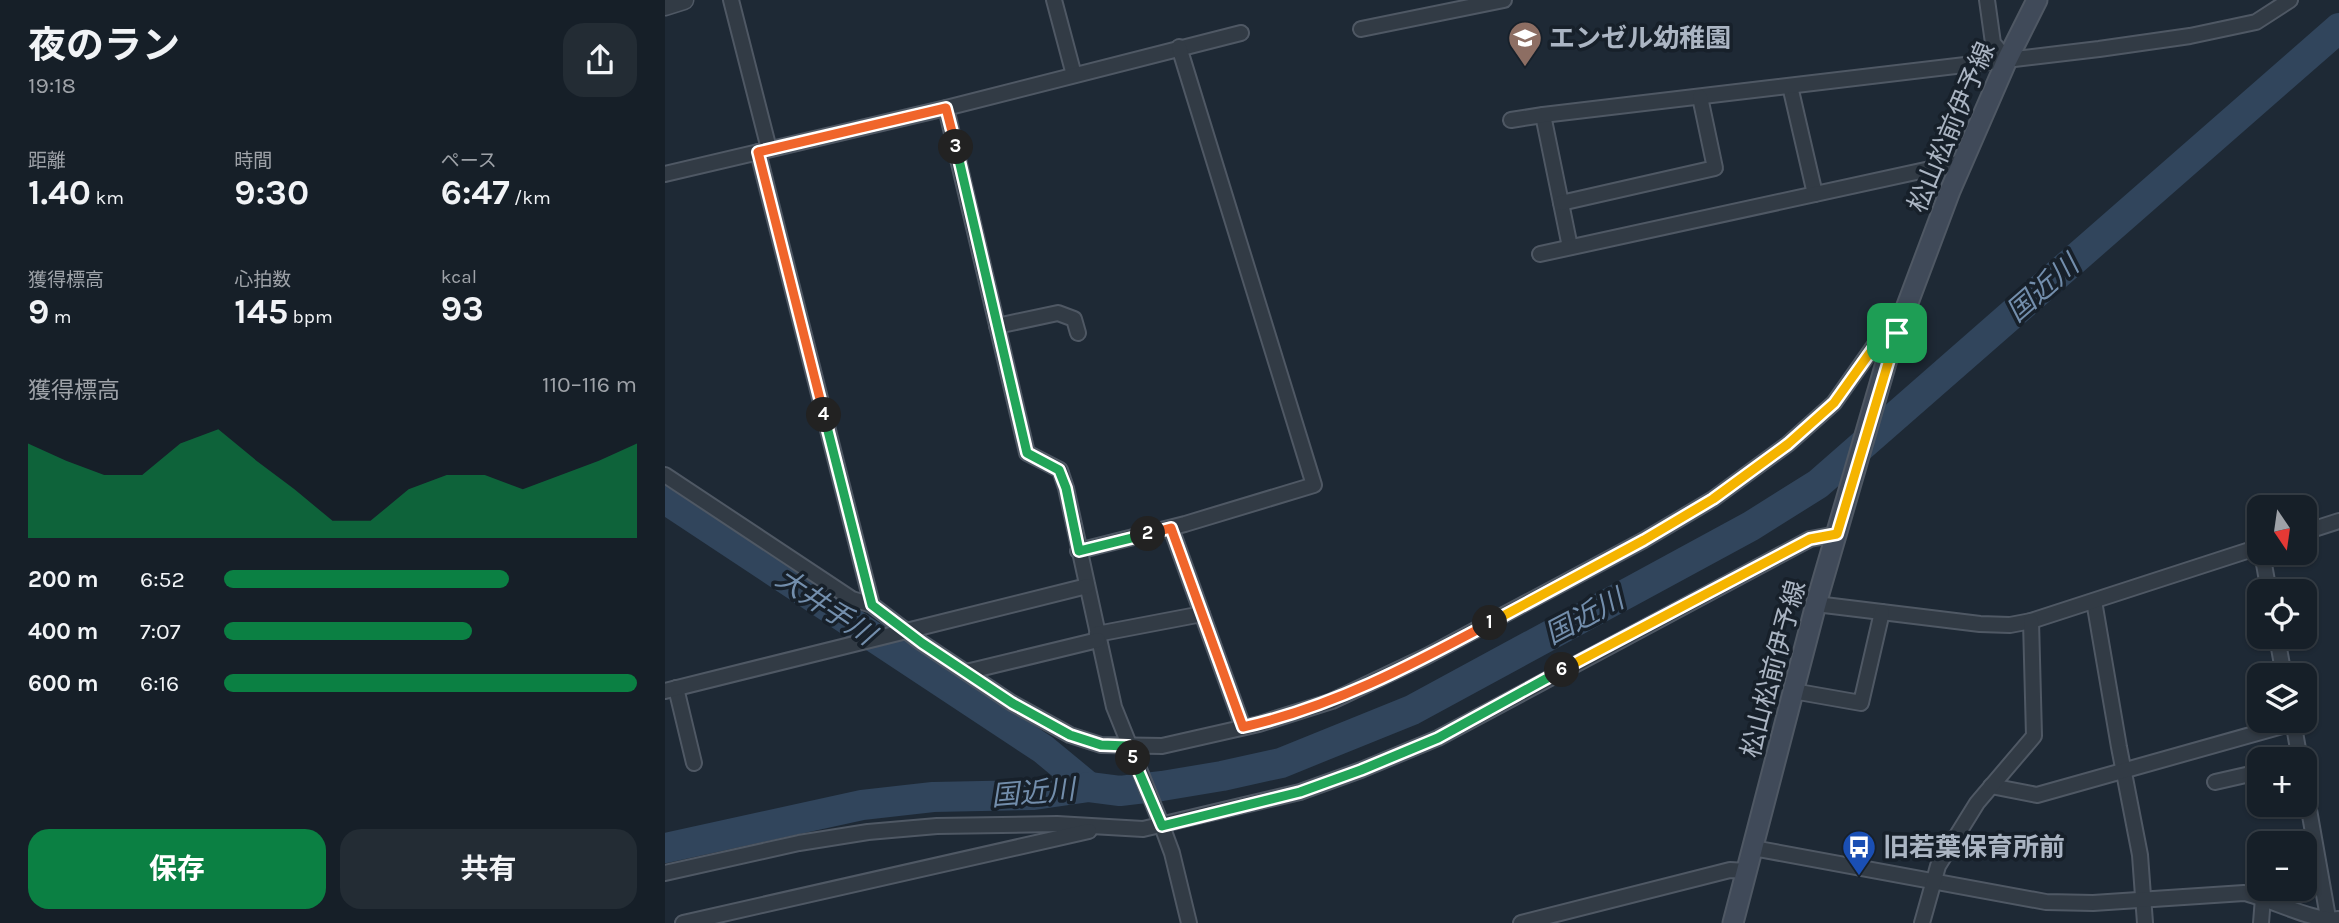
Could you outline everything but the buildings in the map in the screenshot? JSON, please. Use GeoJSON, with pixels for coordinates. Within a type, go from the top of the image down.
{"type":"FeatureCollection","features":[{"type":"Feature","properties":{"kind":"main road","name":"松山松前伊予線"},"geometry":{"type":"LineString","coordinates":[[1733,923],[1816,604],[1888,356],[1962,162],[2037,0]]}},
{"type":"Feature","properties":{"kind":"street"},"geometry":{"type":"LineString","coordinates":[[665,6],[684,0]]}},
{"type":"Feature","properties":{"kind":"street"},"geometry":{"type":"LineString","coordinates":[[731,0],[763,150],[872,605]]}},
{"type":"Feature","properties":{"kind":"street"},"geometry":{"type":"LineString","coordinates":[[1361,29],[1504,0]]}},
{"type":"Feature","properties":{"kind":"street"},"geometry":{"type":"LineString","coordinates":[[1987,0],[1993,43],[2007,60]]}},
{"type":"Feature","properties":{"kind":"street"},"geometry":{"type":"LineString","coordinates":[[1511,120],[2112,47],[2256,22],[2290,0]]}},
{"type":"Feature","properties":{"kind":"street"},"geometry":{"type":"LineString","coordinates":[[1059,1],[1074,75]]}},
{"type":"Feature","properties":{"kind":"street"},"geometry":{"type":"LineString","coordinates":[[665,174],[946,108],[1241,33]]}},
{"type":"Feature","properties":{"kind":"street"},"geometry":{"type":"LineString","coordinates":[[1079,551],[1171,528],[1314,485],[1179,47]]}},
{"type":"Feature","properties":{"kind":"street"},"geometry":{"type":"LineString","coordinates":[[1790,86],[1815,194]]}},
{"type":"Feature","properties":{"kind":"street"},"geometry":{"type":"LineString","coordinates":[[1561,203],[1715,168],[1700,97]]}},
{"type":"Feature","properties":{"kind":"street"},"geometry":{"type":"LineString","coordinates":[[946,108],[1027,453],[1059,470],[1066,488],[1114,707],[1172,853],[1189,923]]}},
{"type":"Feature","properties":{"kind":"street"},"geometry":{"type":"LineString","coordinates":[[1543,115],[1570,247]]}},
{"type":"Feature","properties":{"kind":"street"},"geometry":{"type":"LineString","coordinates":[[1540,254],[1962,162]]}},
{"type":"Feature","properties":{"kind":"street"},"geometry":{"type":"LineString","coordinates":[[997,326],[1058,313],[1074,319],[1078,333]]}},
{"type":"Feature","properties":{"kind":"street"},"geometry":{"type":"LineString","coordinates":[[665,475],[852,599],[872,605],[905,632],[1012,703],[1070,735],[1131,751],[1243,727],[1332,701],[1427,656],[1644,540],[1713,499],[1788,444],[1834,403],[1879,340],[1897,333]]}},
{"type":"Feature","properties":{"kind":"street"},"geometry":{"type":"LineString","coordinates":[[2317,528],[2339,521]]}},
{"type":"Feature","properties":{"kind":"street"},"geometry":{"type":"LineString","coordinates":[[1171,528],[1243,727]]}},
{"type":"Feature","properties":{"kind":"street"},"geometry":{"type":"LineString","coordinates":[[665,873],[799,843],[868,832],[937,826],[1057,824],[1143,829],[1300,792],[1438,738],[1810,539],[1837,534]]}},
{"type":"Feature","properties":{"kind":"street"},"geometry":{"type":"LineString","coordinates":[[1816,604],[1980,624],[2010,625],[2031,621],[2247,551]]}},
{"type":"Feature","properties":{"kind":"street"},"geometry":{"type":"LineString","coordinates":[[694,763],[670,690],[1087,586]]}},
{"type":"Feature","properties":{"kind":"street"},"geometry":{"type":"LineString","coordinates":[[2094,601],[2140,855],[2145,923]]}},
{"type":"Feature","properties":{"kind":"street"},"geometry":{"type":"LineString","coordinates":[[1793,691],[1861,703],[1882,612]]}},
{"type":"Feature","properties":{"kind":"street"},"geometry":{"type":"LineString","coordinates":[[967,672],[1098,637],[1202,614]]}},
{"type":"Feature","properties":{"kind":"street"},"geometry":{"type":"LineString","coordinates":[[1922,923],[1938,866],[1976,803],[2033,736],[2031,621]]}},
{"type":"Feature","properties":{"kind":"street"},"geometry":{"type":"LineString","coordinates":[[1991,786],[2037,795],[2253,733]]}},
{"type":"Feature","properties":{"kind":"street"},"geometry":{"type":"LineString","coordinates":[[2215,782],[2247,775]]}},
{"type":"Feature","properties":{"kind":"street"},"geometry":{"type":"LineString","coordinates":[[2271,901],[2306,915],[2333,921],[2311,817]]}},
{"type":"Feature","properties":{"kind":"street"},"geometry":{"type":"LineString","coordinates":[[683,923],[1104,827]]}},
{"type":"Feature","properties":{"kind":"street"},"geometry":{"type":"LineString","coordinates":[[1753,848],[2046,902],[2093,903],[2247,894]]}},
{"type":"Feature","properties":{"kind":"street"},"geometry":{"type":"LineString","coordinates":[[1521,923],[1730,870],[1747,871]]}},
{"type":"Feature","properties":{"kind":"street"},"geometry":{"type":"LineString","coordinates":[[2261,923],[2263,901]]}},
{"type":"Feature","properties":{"kind":"waterway","name":"国近川"},"geometry":{"type":"LineString","coordinates":[[665,848],[862,805],[933,797],[1034,795],[1089,787],[1120,791],[1222,776],[1281,763],[1412,710],[1751,526],[1818,484],[2339,28]]}},
{"type":"Feature","properties":{"kind":"waterway","name":"大井手川"},"geometry":{"type":"LineString","coordinates":[[665,499],[1043,749],[1089,787]]}},
{"type":"Feature","properties":{"kind":"place","name":"エンゼル幼稚園"},"geometry":{"type":"Point","coordinates":[1525,68]}},
{"type":"Feature","properties":{"kind":"place","name":"旧若葉保育所前"},"geometry":{"type":"Point","coordinates":[1859,877]}},
{"type":"Feature","properties":{"kind":"route"},"geometry":{"type":"LineString","coordinates":[[946,108],[1027,453],[1059,470],[1066,488],[1079,551],[1171,528],[1243,727],[1332,701],[1427,656],[1644,540],[1713,499],[1788,444],[1834,403],[1879,340],[1897,333],[1837,534],[1810,539],[1438,738],[1300,792],[1162,826],[1128,746],[1101,745],[1070,735],[1012,703],[922,643],[872,605],[758,152],[946,108]]}}]}
